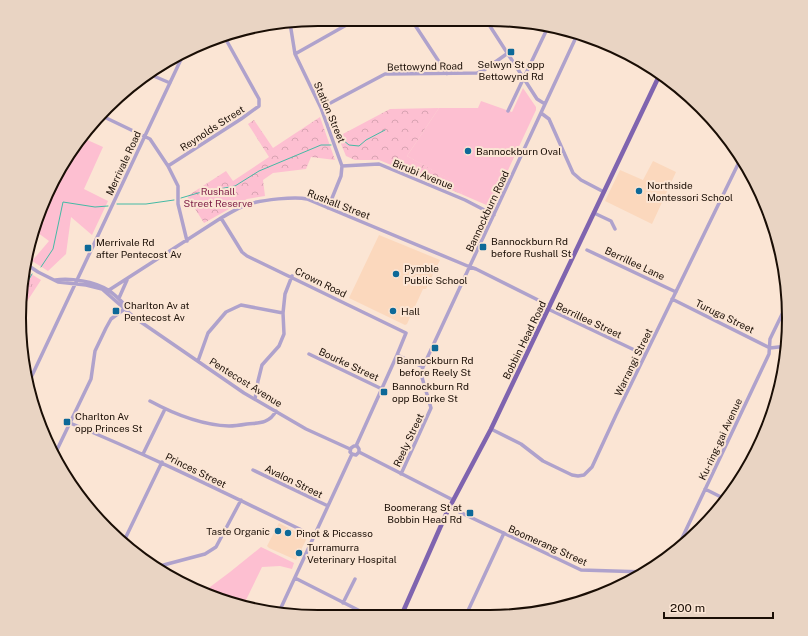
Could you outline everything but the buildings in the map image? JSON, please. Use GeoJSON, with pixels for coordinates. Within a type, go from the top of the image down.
{"type":"FeatureCollection","features":[{"type":"Feature","properties":{"kind":"main road","name":"Bobbin Head Road"},"geometry":{"type":"LineString","coordinates":[[404,610],[453,500],[491,429],[658,79]]}},
{"type":"Feature","properties":{"kind":"street"},"geometry":{"type":"LineString","coordinates":[[295,54],[345,26]]}},
{"type":"Feature","properties":{"kind":"street"},"geometry":{"type":"LineString","coordinates":[[416,26],[447,74]]}},
{"type":"Feature","properties":{"kind":"street"},"geometry":{"type":"LineString","coordinates":[[490,26],[537,99],[545,104]]}},
{"type":"Feature","properties":{"kind":"street","name":"Station Street"},"geometry":{"type":"LineString","coordinates":[[291,27],[295,54],[321,108],[342,166]]}},
{"type":"Feature","properties":{"kind":"street"},"geometry":{"type":"LineString","coordinates":[[508,111],[546,32]]}},
{"type":"Feature","properties":{"kind":"street","name":"Bannockburn Road"},"geometry":{"type":"LineString","coordinates":[[423,367],[575,39]]}},
{"type":"Feature","properties":{"kind":"street","name":"Reynolds Street"},"geometry":{"type":"LineString","coordinates":[[168,166],[259,106],[259,99],[226,40]]}},
{"type":"Feature","properties":{"kind":"street","name":"Bettowynd Road"},"geometry":{"type":"LineString","coordinates":[[321,108],[385,74],[447,74],[480,72],[508,53]]}},
{"type":"Feature","properties":{"kind":"street","name":"Merrivale Road"},"geometry":{"type":"LineString","coordinates":[[32,375],[180,60]]}},
{"type":"Feature","properties":{"kind":"street"},"geometry":{"type":"LineString","coordinates":[[154,76],[170,83]]}},
{"type":"Feature","properties":{"kind":"street"},"geometry":{"type":"LineString","coordinates":[[541,113],[549,119],[573,173],[581,180],[604,192]]}},
{"type":"Feature","properties":{"kind":"street"},"geometry":{"type":"LineString","coordinates":[[106,118],[150,139],[168,166],[178,186],[178,204],[187,241]]}},
{"type":"Feature","properties":{"kind":"street","name":"Warrangi Street"},"geometry":{"type":"LineString","coordinates":[[491,429],[521,444],[543,461],[572,475],[584,475],[592,467],[738,163]]}},
{"type":"Feature","properties":{"kind":"street","name":"Birubi Avenue"},"geometry":{"type":"LineString","coordinates":[[342,166],[379,164],[465,200],[494,215]]}},
{"type":"Feature","properties":{"kind":"street"},"geometry":{"type":"LineString","coordinates":[[328,208],[341,176],[342,166]]}},
{"type":"Feature","properties":{"kind":"street","name":"Rushall Street"},"geometry":{"type":"LineString","coordinates":[[108,291],[221,218],[250,204],[297,197],[328,208],[470,267],[476,268],[549,308]]}},
{"type":"Feature","properties":{"kind":"street"},"geometry":{"type":"LineString","coordinates":[[594,213],[612,221],[615,229]]}},
{"type":"Feature","properties":{"kind":"street","name":"Crown Road"},"geometry":{"type":"LineString","coordinates":[[221,218],[242,252],[247,256],[292,276],[403,330],[406,333],[398,355]]}},
{"type":"Feature","properties":{"kind":"street","name":"Berrillee Lane"},"geometry":{"type":"LineString","coordinates":[[587,250],[676,292]]}},
{"type":"Feature","properties":{"kind":"street","name":"Pentecost Avenue"},"geometry":{"type":"LineString","coordinates":[[31,267],[58,282],[86,282],[97,284],[118,298],[126,308]]}},
{"type":"Feature","properties":{"kind":"street"},"geometry":{"type":"LineString","coordinates":[[81,272],[82,278],[86,282]]}},
{"type":"Feature","properties":{"kind":"street"},"geometry":{"type":"LineString","coordinates":[[255,399],[262,365],[279,346],[284,334],[283,313],[285,294],[292,276]]}},
{"type":"Feature","properties":{"kind":"street"},"geometry":{"type":"LineString","coordinates":[[118,298],[127,279]]}},
{"type":"Feature","properties":{"kind":"street","name":"Pentecost Avenue"},"geometry":{"type":"LineString","coordinates":[[75,282],[108,291],[139,320],[255,399],[306,428],[350,449]]}},
{"type":"Feature","properties":{"kind":"street","name":"Turuga Street"},"geometry":{"type":"LineString","coordinates":[[672,299],[770,348]]}},
{"type":"Feature","properties":{"kind":"street"},"geometry":{"type":"LineString","coordinates":[[198,361],[208,333],[226,312],[241,305],[283,313]]}},
{"type":"Feature","properties":{"kind":"street"},"geometry":{"type":"LineString","coordinates":[[57,449],[91,379],[95,351],[110,321],[126,308]]}},
{"type":"Feature","properties":{"kind":"street","name":"Berrillee Street"},"geometry":{"type":"LineString","coordinates":[[549,308],[645,355]]}},
{"type":"Feature","properties":{"kind":"street","name":"Ku-ring-gai Avenue"},"geometry":{"type":"LineString","coordinates":[[682,539],[769,354],[770,339],[782,315]]}},
{"type":"Feature","properties":{"kind":"street"},"geometry":{"type":"LineString","coordinates":[[770,348],[780,347]]}},
{"type":"Feature","properties":{"kind":"street","name":"Bourke Street"},"geometry":{"type":"LineString","coordinates":[[309,354],[382,389]]}},
{"type":"Feature","properties":{"kind":"street"},"geometry":{"type":"LineString","coordinates":[[281,608],[352,454],[350,449],[352,446],[356,446],[398,355],[423,367]]}},
{"type":"Feature","properties":{"kind":"street","name":"Reely Street"},"geometry":{"type":"LineString","coordinates":[[401,474],[432,408],[421,374],[423,367]]}},
{"type":"Feature","properties":{"kind":"street"},"geometry":{"type":"LineString","coordinates":[[150,401],[165,409],[198,421],[229,426],[265,422],[273,416],[276,411]]}},
{"type":"Feature","properties":{"kind":"street"},"geometry":{"type":"LineString","coordinates":[[143,454],[165,409]]}},
{"type":"Feature","properties":{"kind":"street","name":"Princes Street"},"geometry":{"type":"LineString","coordinates":[[70,423],[162,462],[314,536]]}},
{"type":"Feature","properties":{"kind":"street"},"geometry":{"type":"LineString","coordinates":[[356,446],[359,448],[358,452]]}},
{"type":"Feature","properties":{"kind":"street"},"geometry":{"type":"LineString","coordinates":[[352,454],[356,454],[358,452],[453,500]]}},
{"type":"Feature","properties":{"kind":"street"},"geometry":{"type":"LineString","coordinates":[[126,539],[162,462]]}},
{"type":"Feature","properties":{"kind":"street","name":"Avalon Street"},"geometry":{"type":"LineString","coordinates":[[253,470],[328,506]]}},
{"type":"Feature","properties":{"kind":"street"},"geometry":{"type":"LineString","coordinates":[[705,490],[721,497]]}},
{"type":"Feature","properties":{"kind":"street"},"geometry":{"type":"LineString","coordinates":[[163,565],[205,554],[216,548],[241,500]]}},
{"type":"Feature","properties":{"kind":"street","name":"Boomerang Street"},"geometry":{"type":"LineString","coordinates":[[450,507],[581,570],[635,572]]}},
{"type":"Feature","properties":{"kind":"street"},"geometry":{"type":"LineString","coordinates":[[469,610],[504,533]]}},
{"type":"Feature","properties":{"kind":"street"},"geometry":{"type":"LineString","coordinates":[[295,578],[358,610]]}},
{"type":"Feature","properties":{"kind":"street"},"geometry":{"type":"LineString","coordinates":[[343,603],[355,579]]}},
{"type":"Feature","properties":{"kind":"shaded area","name":"Northside Montessori School"},"geometry":{"type":"Polygon","coordinates":[[[653,161],[676,172],[652,224],[605,201],[620,170],[643,180],[653,161]]]}},
{"type":"Feature","properties":{"kind":"shaded area","name":"Pymble Public School"},"geometry":{"type":"Polygon","coordinates":[[[379,235],[440,260],[426,289],[423,289],[407,324],[405,325],[349,298],[379,235]]]}},
{"type":"Feature","properties":{"kind":"shaded area"},"geometry":{"type":"Polygon","coordinates":[[[279,523],[306,537],[296,560],[267,546],[279,523]]]}},
{"type":"Feature","properties":{"kind":"green space","name":"Bannockburn Oval"},"geometry":{"type":"Polygon","coordinates":[[[523,88],[536,107],[536,110],[491,207],[461,194],[463,187],[407,156],[439,108],[478,108],[481,101],[512,112],[523,88]]]}},
{"type":"Feature","properties":{"kind":"green space"},"geometry":{"type":"Polygon","coordinates":[[[439,108],[407,156],[464,187],[461,194],[379,160],[355,160],[346,156],[339,139],[341,135],[390,109],[439,108]]]}},
{"type":"Feature","properties":{"kind":"green space","name":"Rushall Street Reserve"},"geometry":{"type":"Polygon","coordinates":[[[320,117],[335,160],[311,157],[306,169],[273,173],[263,180],[265,196],[247,199],[204,223],[192,204],[190,205],[186,202],[189,195],[226,171],[233,181],[269,157],[248,124],[254,120],[273,148],[320,117]]]}},
{"type":"Feature","properties":{"kind":"green space"},"geometry":{"type":"Polygon","coordinates":[[[86,140],[103,147],[84,189],[108,201],[92,235],[71,217],[66,254],[48,271],[32,261],[49,241],[38,233],[48,206],[65,172],[86,140]]]}},
{"type":"Feature","properties":{"kind":"green space"},"geometry":{"type":"Polygon","coordinates":[[[29,273],[41,280],[27,302],[29,273]]]}},
{"type":"Feature","properties":{"kind":"green space"},"geometry":{"type":"Polygon","coordinates":[[[261,547],[294,563],[292,569],[280,566],[262,567],[246,600],[223,595],[208,589],[261,547]]]}},
{"type":"Feature","properties":{"kind":"waterway"},"geometry":{"type":"LineString","coordinates":[[343,140],[349,145],[359,146],[366,140],[385,130]]}},
{"type":"Feature","properties":{"kind":"waterway"},"geometry":{"type":"LineString","coordinates":[[181,198],[235,186],[259,171],[321,145],[331,145]]}},
{"type":"Feature","properties":{"kind":"waterway"},"geometry":{"type":"LineString","coordinates":[[117,204],[146,204],[174,200]]}},
{"type":"Feature","properties":{"kind":"waterway"},"geometry":{"type":"LineString","coordinates":[[41,267],[53,249],[63,202],[95,207],[108,206]]}},
{"type":"Feature","properties":{"kind":"waterway"},"geometry":{"type":"LineString","coordinates":[[28,281],[32,274]]}},
{"type":"Feature","properties":{"kind":"place","name":"Selwyn St opp Bettowynd Rd"},"geometry":{"type":"Point","coordinates":[511,52]}},
{"type":"Feature","properties":{"kind":"place","name":"Bannockburn Oval"},"geometry":{"type":"Point","coordinates":[468,151]}},
{"type":"Feature","properties":{"kind":"place","name":"Northside Montessori School"},"geometry":{"type":"Point","coordinates":[639,191]}},
{"type":"Feature","properties":{"kind":"place","name":"Bannockburn Rd before Rushall St"},"geometry":{"type":"Point","coordinates":[483,247]}},
{"type":"Feature","properties":{"kind":"place","name":"Merrivale Rd after Pentecost Av"},"geometry":{"type":"Point","coordinates":[88,248]}},
{"type":"Feature","properties":{"kind":"place","name":"Pymble Public School"},"geometry":{"type":"Point","coordinates":[396,274]}},
{"type":"Feature","properties":{"kind":"place","name":"Charlton Av at Pentecost Av"},"geometry":{"type":"Point","coordinates":[116,311]}},
{"type":"Feature","properties":{"kind":"place","name":"Hall"},"geometry":{"type":"Point","coordinates":[393,311]}},
{"type":"Feature","properties":{"kind":"place","name":"Bannockburn Rd before Reely St"},"geometry":{"type":"Point","coordinates":[435,348]}},
{"type":"Feature","properties":{"kind":"place","name":"Bannockburn Rd opp Bourke St"},"geometry":{"type":"Point","coordinates":[384,392]}},
{"type":"Feature","properties":{"kind":"place","name":"Charlton Av opp Princes St"},"geometry":{"type":"Point","coordinates":[67,422]}},
{"type":"Feature","properties":{"kind":"place","name":"Boomerang St at Bobbin Head Rd"},"geometry":{"type":"Point","coordinates":[470,513]}},
{"type":"Feature","properties":{"kind":"place","name":"Taste Organic"},"geometry":{"type":"Point","coordinates":[278,531]}},
{"type":"Feature","properties":{"kind":"place","name":"Pinot & Piccasso"},"geometry":{"type":"Point","coordinates":[288,533]}},
{"type":"Feature","properties":{"kind":"place","name":"Turramurra Veterinary Hospital"},"geometry":{"type":"Point","coordinates":[299,553]}}]}
